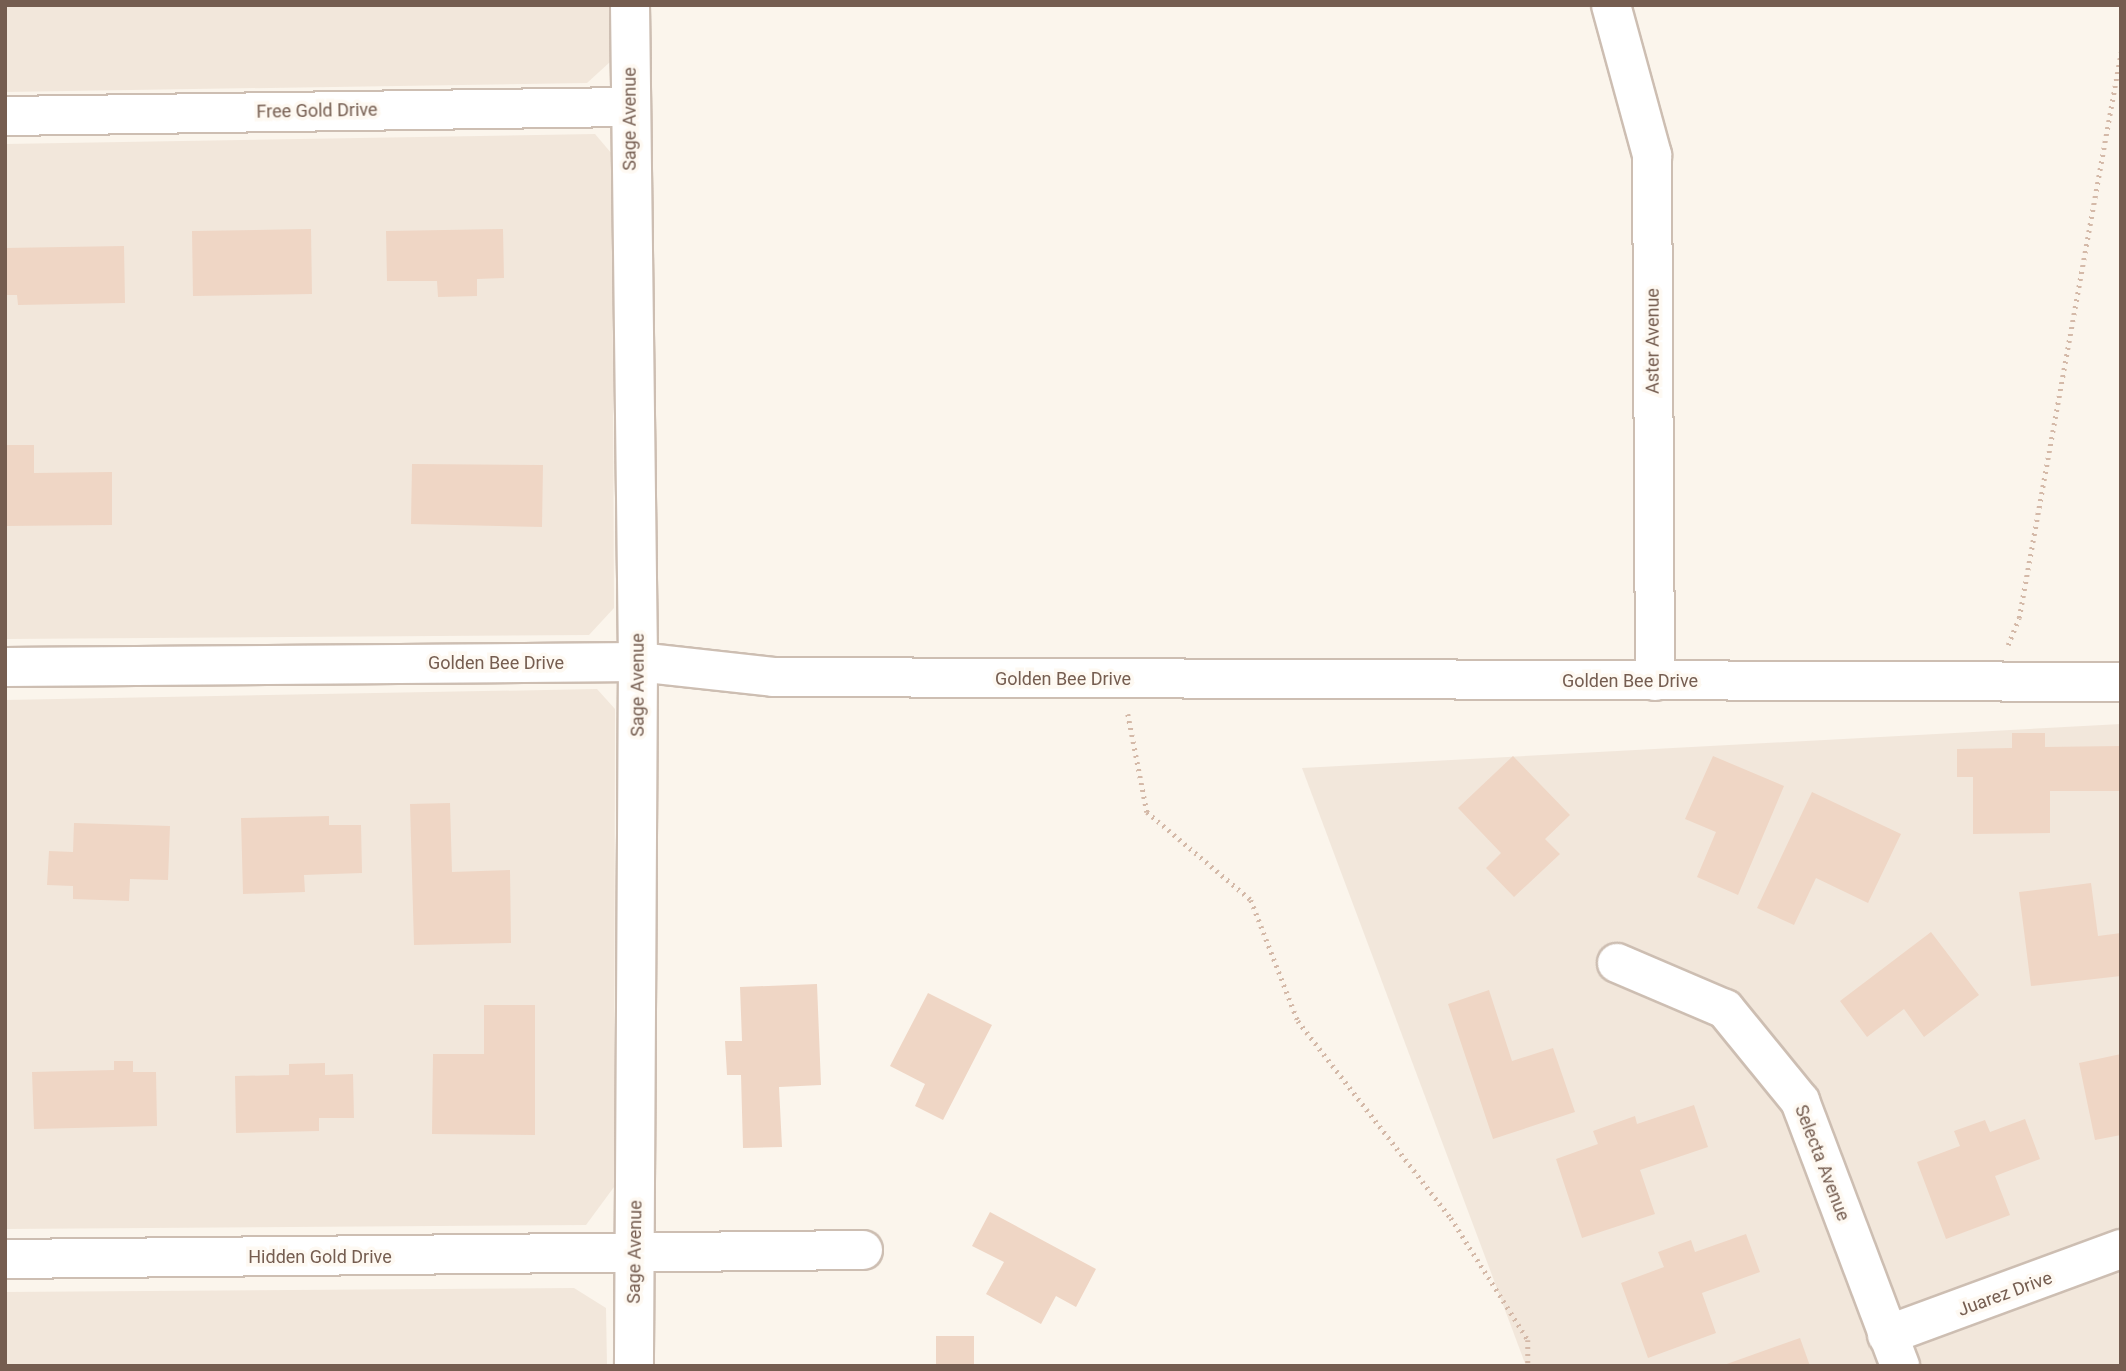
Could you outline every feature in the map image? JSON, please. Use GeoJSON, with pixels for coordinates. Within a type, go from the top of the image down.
{"type":"FeatureCollection","features":[{"type":"Feature","properties":{"kind":"street","name":"Sage Avenue"},"geometry":{"type":"LineString","coordinates":[[630,5],[629,107],[638,662],[634,1366]]}},
{"type":"Feature","properties":{"kind":"street","name":"Aster Avenue"},"geometry":{"type":"LineString","coordinates":[[1611,5],[1651,155],[1655,681]]}},
{"type":"Feature","properties":{"kind":"street","name":"Free Gold Drive"},"geometry":{"type":"LineString","coordinates":[[5,116],[629,107]]}},
{"type":"Feature","properties":{"kind":"street","name":"Golden Bee Drive"},"geometry":{"type":"LineString","coordinates":[[5,667],[638,662],[773,677],[2121,682]]}},
{"type":"Feature","properties":{"kind":"street","name":"Selecta Avenue"},"geometry":{"type":"LineString","coordinates":[[1617,964],[1725,1009],[1800,1101],[1893,1350]]}},
{"type":"Feature","properties":{"kind":"street","name":"Juarez Drive"},"geometry":{"type":"LineString","coordinates":[[1893,1350],[2121,1249]]}},
{"type":"Feature","properties":{"kind":"street","name":"Hidden Gold Drive"},"geometry":{"type":"LineString","coordinates":[[5,1259],[863,1250]]}},
{"type":"Feature","properties":{"kind":"path"},"geometry":{"type":"LineString","coordinates":[[1993,682],[2019,618],[2121,52]]}},
{"type":"Feature","properties":{"kind":"path"},"geometry":{"type":"LineString","coordinates":[[1121,679],[1147,812],[1251,900],[1298,1021],[1451,1218],[1528,1340],[1528,1366]]}},
{"type":"Feature","properties":{"kind":"shaded area"},"geometry":{"type":"Polygon","coordinates":[[[5,5],[611,5],[610,62],[587,83],[5,92],[5,5]]]}},
{"type":"Feature","properties":{"kind":"shaded area"},"geometry":{"type":"Polygon","coordinates":[[[595,134],[612,154],[614,608],[589,635],[5,639],[5,144],[595,134]]]}},
{"type":"Feature","properties":{"kind":"shaded area"},"geometry":{"type":"Polygon","coordinates":[[[597,689],[615,709],[614,1187],[586,1225],[5,1229],[5,700],[597,689]]]}},
{"type":"Feature","properties":{"kind":"shaded area"},"geometry":{"type":"Polygon","coordinates":[[[2121,724],[2121,1366],[1526,1366],[1302,768],[2121,724]]]}},
{"type":"Feature","properties":{"kind":"shaded area"},"geometry":{"type":"Polygon","coordinates":[[[574,1288],[606,1308],[607,1366],[5,1366],[5,1292],[574,1288]]]}},
{"type":"Feature","properties":{"kind":"building"},"geometry":{"type":"Polygon","coordinates":[[[311,229],[312,294],[193,296],[192,231],[311,229]]]}},
{"type":"Feature","properties":{"kind":"building"},"geometry":{"type":"Polygon","coordinates":[[[503,229],[504,278],[477,279],[477,296],[438,297],[437,281],[387,281],[386,231],[503,229]]]}},
{"type":"Feature","properties":{"kind":"building"},"geometry":{"type":"Polygon","coordinates":[[[124,246],[125,303],[18,305],[17,295],[5,295],[5,248],[124,246]]]}},
{"type":"Feature","properties":{"kind":"building"},"geometry":{"type":"Polygon","coordinates":[[[5,445],[34,445],[34,473],[112,472],[112,525],[5,526],[5,445]]]}},
{"type":"Feature","properties":{"kind":"building"},"geometry":{"type":"Polygon","coordinates":[[[412,464],[543,465],[542,527],[411,524],[412,464]]]}},
{"type":"Feature","properties":{"kind":"building"},"geometry":{"type":"Polygon","coordinates":[[[2012,733],[2045,733],[2045,747],[2119,746],[2120,791],[2050,791],[2050,833],[1973,834],[1973,777],[1957,777],[1957,749],[2012,748],[2012,733]]]}},
{"type":"Feature","properties":{"kind":"building"},"geometry":{"type":"Polygon","coordinates":[[[1513,756],[1570,815],[1545,839],[1560,854],[1514,897],[1486,868],[1501,853],[1458,808],[1513,756]]]}},
{"type":"Feature","properties":{"kind":"building"},"geometry":{"type":"Polygon","coordinates":[[[1713,756],[1784,786],[1738,895],[1697,877],[1716,832],[1685,819],[1713,756]]]}},
{"type":"Feature","properties":{"kind":"building"},"geometry":{"type":"Polygon","coordinates":[[[1812,792],[1901,834],[1868,903],[1816,878],[1794,925],[1757,908],[1812,792]]]}},
{"type":"Feature","properties":{"kind":"building"},"geometry":{"type":"Polygon","coordinates":[[[450,803],[452,872],[510,870],[511,943],[414,945],[410,804],[450,803]]]}},
{"type":"Feature","properties":{"kind":"building"},"geometry":{"type":"Polygon","coordinates":[[[329,816],[329,825],[361,825],[362,873],[304,875],[305,892],[243,894],[241,818],[329,816]]]}},
{"type":"Feature","properties":{"kind":"building"},"geometry":{"type":"Polygon","coordinates":[[[74,823],[170,826],[168,880],[130,879],[129,901],[73,899],[73,886],[47,885],[49,851],[73,852],[74,823]]]}},
{"type":"Feature","properties":{"kind":"building"},"geometry":{"type":"Polygon","coordinates":[[[2091,883],[2098,936],[2121,933],[2121,976],[2031,986],[2019,892],[2091,883]]]}},
{"type":"Feature","properties":{"kind":"building"},"geometry":{"type":"Polygon","coordinates":[[[1931,932],[1979,995],[1924,1037],[1904,1009],[1867,1037],[1840,1001],[1931,932]]]}},
{"type":"Feature","properties":{"kind":"building"},"geometry":{"type":"Polygon","coordinates":[[[817,984],[821,1085],[779,1087],[782,1147],[743,1148],[741,1075],[727,1075],[725,1041],[742,1041],[740,987],[817,984]]]}},
{"type":"Feature","properties":{"kind":"building"},"geometry":{"type":"Polygon","coordinates":[[[1489,990],[1512,1061],[1553,1048],[1575,1112],[1493,1139],[1448,1004],[1489,990]]]}},
{"type":"Feature","properties":{"kind":"building"},"geometry":{"type":"Polygon","coordinates":[[[928,993],[992,1025],[943,1120],[915,1106],[925,1084],[890,1066],[928,993]]]}},
{"type":"Feature","properties":{"kind":"building"},"geometry":{"type":"Polygon","coordinates":[[[484,1005],[535,1005],[535,1135],[432,1134],[433,1054],[484,1054],[484,1005]]]}},
{"type":"Feature","properties":{"kind":"building"},"geometry":{"type":"Polygon","coordinates":[[[2121,1054],[2121,1135],[2095,1140],[2079,1063],[2121,1054]]]}},
{"type":"Feature","properties":{"kind":"building"},"geometry":{"type":"Polygon","coordinates":[[[114,1061],[133,1061],[133,1072],[156,1072],[157,1126],[34,1129],[32,1072],[114,1070],[114,1061]]]}},
{"type":"Feature","properties":{"kind":"building"},"geometry":{"type":"Polygon","coordinates":[[[325,1063],[325,1075],[353,1074],[354,1118],[319,1118],[319,1131],[236,1133],[235,1076],[289,1075],[289,1064],[325,1063]]]}},
{"type":"Feature","properties":{"kind":"building"},"geometry":{"type":"Polygon","coordinates":[[[1694,1105],[1708,1147],[1640,1170],[1655,1214],[1582,1238],[1556,1159],[1598,1144],[1593,1131],[1635,1116],[1637,1124],[1694,1105]]]}},
{"type":"Feature","properties":{"kind":"building"},"geometry":{"type":"Polygon","coordinates":[[[2025,1119],[2040,1159],[1995,1176],[2010,1215],[1946,1239],[1917,1162],[1960,1146],[1954,1131],[1985,1120],[1990,1132],[2025,1119]]]}},
{"type":"Feature","properties":{"kind":"building"},"geometry":{"type":"Polygon","coordinates":[[[990,1212],[1096,1269],[1076,1307],[1056,1296],[1041,1324],[986,1294],[1004,1262],[972,1246],[990,1212]]]}},
{"type":"Feature","properties":{"kind":"building"},"geometry":{"type":"Polygon","coordinates":[[[1746,1234],[1760,1272],[1702,1293],[1716,1333],[1648,1358],[1621,1283],[1664,1267],[1658,1252],[1691,1240],[1695,1252],[1746,1234]]]}},
{"type":"Feature","properties":{"kind":"building"},"geometry":{"type":"Polygon","coordinates":[[[936,1336],[974,1336],[974,1366],[936,1366],[936,1336]]]}},
{"type":"Feature","properties":{"kind":"building"},"geometry":{"type":"Polygon","coordinates":[[[1800,1338],[1810,1366],[1724,1365],[1800,1338]]]}}]}
